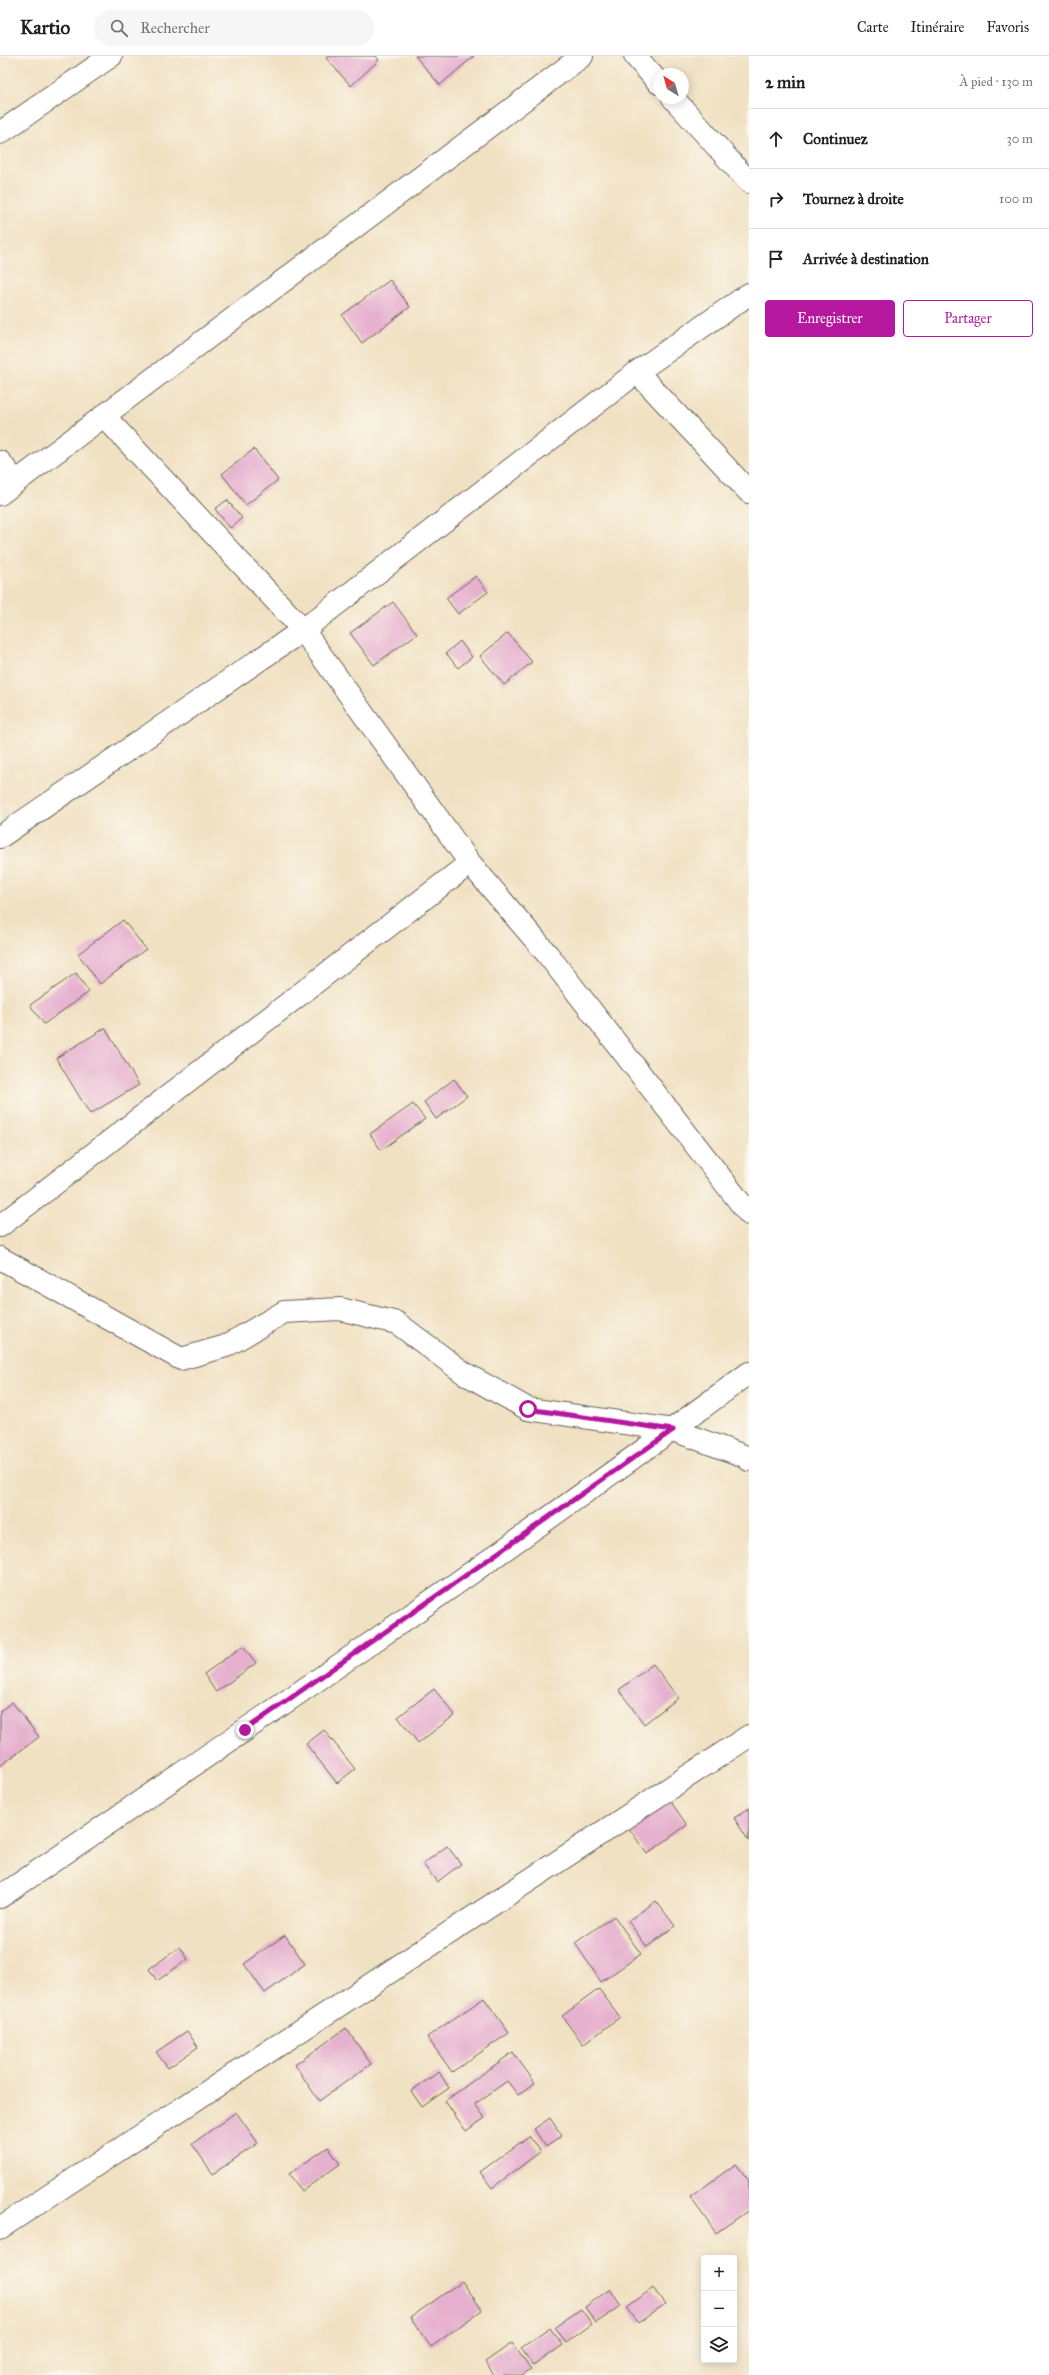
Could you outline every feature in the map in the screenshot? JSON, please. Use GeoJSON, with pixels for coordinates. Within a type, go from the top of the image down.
{"type":"FeatureCollection","features":[{"type":"Feature","properties":{"kind":"street"},"geometry":{"type":"LineString","coordinates":[[0,133],[111,56]]}},
{"type":"Feature","properties":{"kind":"street"},"geometry":{"type":"LineString","coordinates":[[0,462],[8,488],[582,56]]}},
{"type":"Feature","properties":{"kind":"street"},"geometry":{"type":"LineString","coordinates":[[634,56],[653,77]]}},
{"type":"Feature","properties":{"kind":"street"},"geometry":{"type":"LineString","coordinates":[[678,104],[749,182]]}},
{"type":"Feature","properties":{"kind":"street"},"geometry":{"type":"LineString","coordinates":[[0,837],[303,630],[637,372],[749,294]]}},
{"type":"Feature","properties":{"kind":"street"},"geometry":{"type":"LineString","coordinates":[[637,372],[749,492]]}},
{"type":"Feature","properties":{"kind":"street"},"geometry":{"type":"LineString","coordinates":[[104,416],[303,630],[470,862],[548,955],[749,1214]]}},
{"type":"Feature","properties":{"kind":"street"},"geometry":{"type":"LineString","coordinates":[[0,1226],[470,862]]}},
{"type":"Feature","properties":{"kind":"street"},"geometry":{"type":"LineString","coordinates":[[0,1258],[181,1359],[226,1346],[284,1312],[340,1309],[397,1323],[464,1373],[528,1409],[673,1430],[747,1457],[749,1460]]}},
{"type":"Feature","properties":{"kind":"street"},"geometry":{"type":"LineString","coordinates":[[0,1897],[252,1726],[673,1430],[749,1374]]}},
{"type":"Feature","properties":{"kind":"street"},"geometry":{"type":"LineString","coordinates":[[0,2228],[749,1736]]}},
{"type":"Feature","properties":{"kind":"building"},"geometry":{"type":"Polygon","coordinates":[[[329,56],[376,56],[379,60],[351,86],[326,58],[329,56]]]}},
{"type":"Feature","properties":{"kind":"building"},"geometry":{"type":"Polygon","coordinates":[[[415,56],[474,56],[440,85],[415,56]]]}},
{"type":"Feature","properties":{"kind":"building"},"geometry":{"type":"Polygon","coordinates":[[[390,280],[410,307],[362,343],[342,315],[390,280]]]}},
{"type":"Feature","properties":{"kind":"building"},"geometry":{"type":"Polygon","coordinates":[[[254,449],[278,480],[246,505],[222,474],[254,449]]]}},
{"type":"Feature","properties":{"kind":"building"},"geometry":{"type":"Polygon","coordinates":[[[227,500],[242,518],[230,528],[215,509],[227,500]]]}},
{"type":"Feature","properties":{"kind":"building"},"geometry":{"type":"Polygon","coordinates":[[[476,576],[488,592],[458,614],[446,598],[476,576]]]}},
{"type":"Feature","properties":{"kind":"building"},"geometry":{"type":"Polygon","coordinates":[[[393,602],[417,634],[374,665],[350,633],[393,602]]]}},
{"type":"Feature","properties":{"kind":"building"},"geometry":{"type":"Polygon","coordinates":[[[508,633],[532,662],[504,685],[480,656],[508,633]]]}},
{"type":"Feature","properties":{"kind":"building"},"geometry":{"type":"Polygon","coordinates":[[[460,641],[472,657],[458,668],[446,653],[460,641]]]}},
{"type":"Feature","properties":{"kind":"building"},"geometry":{"type":"Polygon","coordinates":[[[123,920],[146,949],[100,984],[78,954],[123,920]]]}},
{"type":"Feature","properties":{"kind":"building"},"geometry":{"type":"Polygon","coordinates":[[[76,973],[89,992],[44,1024],[30,1005],[76,973]]]}},
{"type":"Feature","properties":{"kind":"building"},"geometry":{"type":"Polygon","coordinates":[[[105,1028],[139,1085],[90,1114],[56,1058],[105,1028]]]}},
{"type":"Feature","properties":{"kind":"building"},"geometry":{"type":"Polygon","coordinates":[[[454,1079],[467,1096],[436,1119],[424,1102],[454,1079]]]}},
{"type":"Feature","properties":{"kind":"building"},"geometry":{"type":"Polygon","coordinates":[[[413,1104],[425,1119],[381,1150],[370,1134],[413,1104]]]}},
{"type":"Feature","properties":{"kind":"building"},"geometry":{"type":"Polygon","coordinates":[[[243,1646],[256,1663],[216,1692],[204,1674],[243,1646]]]}},
{"type":"Feature","properties":{"kind":"building"},"geometry":{"type":"Polygon","coordinates":[[[653,1664],[678,1698],[644,1724],[619,1690],[653,1664]]]}},
{"type":"Feature","properties":{"kind":"building"},"geometry":{"type":"Polygon","coordinates":[[[434,1689],[455,1715],[418,1743],[398,1717],[434,1689]]]}},
{"type":"Feature","properties":{"kind":"building"},"geometry":{"type":"Polygon","coordinates":[[[12,1702],[39,1737],[0,1766],[0,1711],[12,1702]]]}},
{"type":"Feature","properties":{"kind":"building"},"geometry":{"type":"Polygon","coordinates":[[[324,1730],[355,1769],[337,1783],[306,1744],[324,1730]]]}},
{"type":"Feature","properties":{"kind":"building"},"geometry":{"type":"Polygon","coordinates":[[[666,1795],[687,1825],[647,1854],[626,1824],[666,1795]]]}},
{"type":"Feature","properties":{"kind":"building"},"geometry":{"type":"Polygon","coordinates":[[[749,1808],[749,1841],[734,1818],[749,1808]]]}},
{"type":"Feature","properties":{"kind":"building"},"geometry":{"type":"Polygon","coordinates":[[[447,1846],[461,1864],[437,1882],[423,1864],[447,1846]]]}},
{"type":"Feature","properties":{"kind":"building"},"geometry":{"type":"Polygon","coordinates":[[[656,1901],[675,1926],[647,1947],[628,1921],[656,1901]]]}},
{"type":"Feature","properties":{"kind":"building"},"geometry":{"type":"Polygon","coordinates":[[[614,1916],[641,1954],[601,1982],[575,1943],[614,1916]]]}},
{"type":"Feature","properties":{"kind":"building"},"geometry":{"type":"Polygon","coordinates":[[[285,1935],[305,1964],[265,1993],[244,1964],[285,1935]]]}},
{"type":"Feature","properties":{"kind":"building"},"geometry":{"type":"Polygon","coordinates":[[[180,1947],[188,1959],[157,1981],[149,1969],[180,1947]]]}},
{"type":"Feature","properties":{"kind":"building"},"geometry":{"type":"Polygon","coordinates":[[[599,1989],[620,2017],[583,2045],[562,2016],[599,1989]]]}},
{"type":"Feature","properties":{"kind":"building"},"geometry":{"type":"Polygon","coordinates":[[[484,1998],[509,2033],[452,2072],[427,2037],[484,1998]]]}},
{"type":"Feature","properties":{"kind":"building"},"geometry":{"type":"Polygon","coordinates":[[[346,2028],[371,2064],[319,2101],[295,2065],[346,2028]]]}},
{"type":"Feature","properties":{"kind":"building"},"geometry":{"type":"Polygon","coordinates":[[[187,2031],[198,2047],[168,2068],[156,2052],[187,2031]]]}},
{"type":"Feature","properties":{"kind":"building"},"geometry":{"type":"Polygon","coordinates":[[[513,2052],[535,2083],[518,2095],[507,2081],[475,2104],[485,2118],[466,2131],[445,2101],[513,2052]]]}},
{"type":"Feature","properties":{"kind":"building"},"geometry":{"type":"Polygon","coordinates":[[[439,2072],[449,2088],[422,2107],[411,2091],[439,2072]]]}},
{"type":"Feature","properties":{"kind":"building"},"geometry":{"type":"Polygon","coordinates":[[[236,2112],[258,2143],[213,2174],[192,2144],[236,2112]]]}},
{"type":"Feature","properties":{"kind":"building"},"geometry":{"type":"Polygon","coordinates":[[[550,2118],[562,2136],[546,2147],[534,2129],[550,2118]]]}},
{"type":"Feature","properties":{"kind":"building"},"geometry":{"type":"Polygon","coordinates":[[[529,2136],[540,2152],[492,2188],[480,2172],[529,2136]]]}},
{"type":"Feature","properties":{"kind":"building"},"geometry":{"type":"Polygon","coordinates":[[[328,2147],[340,2164],[302,2191],[289,2174],[328,2147]]]}},
{"type":"Feature","properties":{"kind":"building"},"geometry":{"type":"Polygon","coordinates":[[[736,2164],[749,2181],[749,2210],[716,2233],[690,2197],[736,2164]]]}},
{"type":"Feature","properties":{"kind":"building"},"geometry":{"type":"Polygon","coordinates":[[[462,2281],[482,2310],[431,2347],[410,2318],[462,2281]]]}},
{"type":"Feature","properties":{"kind":"building"},"geometry":{"type":"Polygon","coordinates":[[[653,2288],[665,2304],[638,2323],[627,2307],[653,2288]]]}},
{"type":"Feature","properties":{"kind":"building"},"geometry":{"type":"Polygon","coordinates":[[[610,2289],[621,2306],[596,2323],[585,2307],[610,2289]]]}},
{"type":"Feature","properties":{"kind":"building"},"geometry":{"type":"Polygon","coordinates":[[[581,2309],[592,2324],[566,2343],[555,2327],[581,2309]]]}},
{"type":"Feature","properties":{"kind":"building"},"geometry":{"type":"Polygon","coordinates":[[[550,2328],[563,2345],[533,2366],[521,2348],[550,2328]]]}},
{"type":"Feature","properties":{"kind":"building"},"geometry":{"type":"Polygon","coordinates":[[[512,2343],[531,2369],[522,2375],[494,2375],[485,2362],[512,2343]]]}},
{"type":"Feature","properties":{"kind":"route"},"geometry":{"type":"LineString","coordinates":[[245,1730],[673,1430],[528,1409]]}}]}
